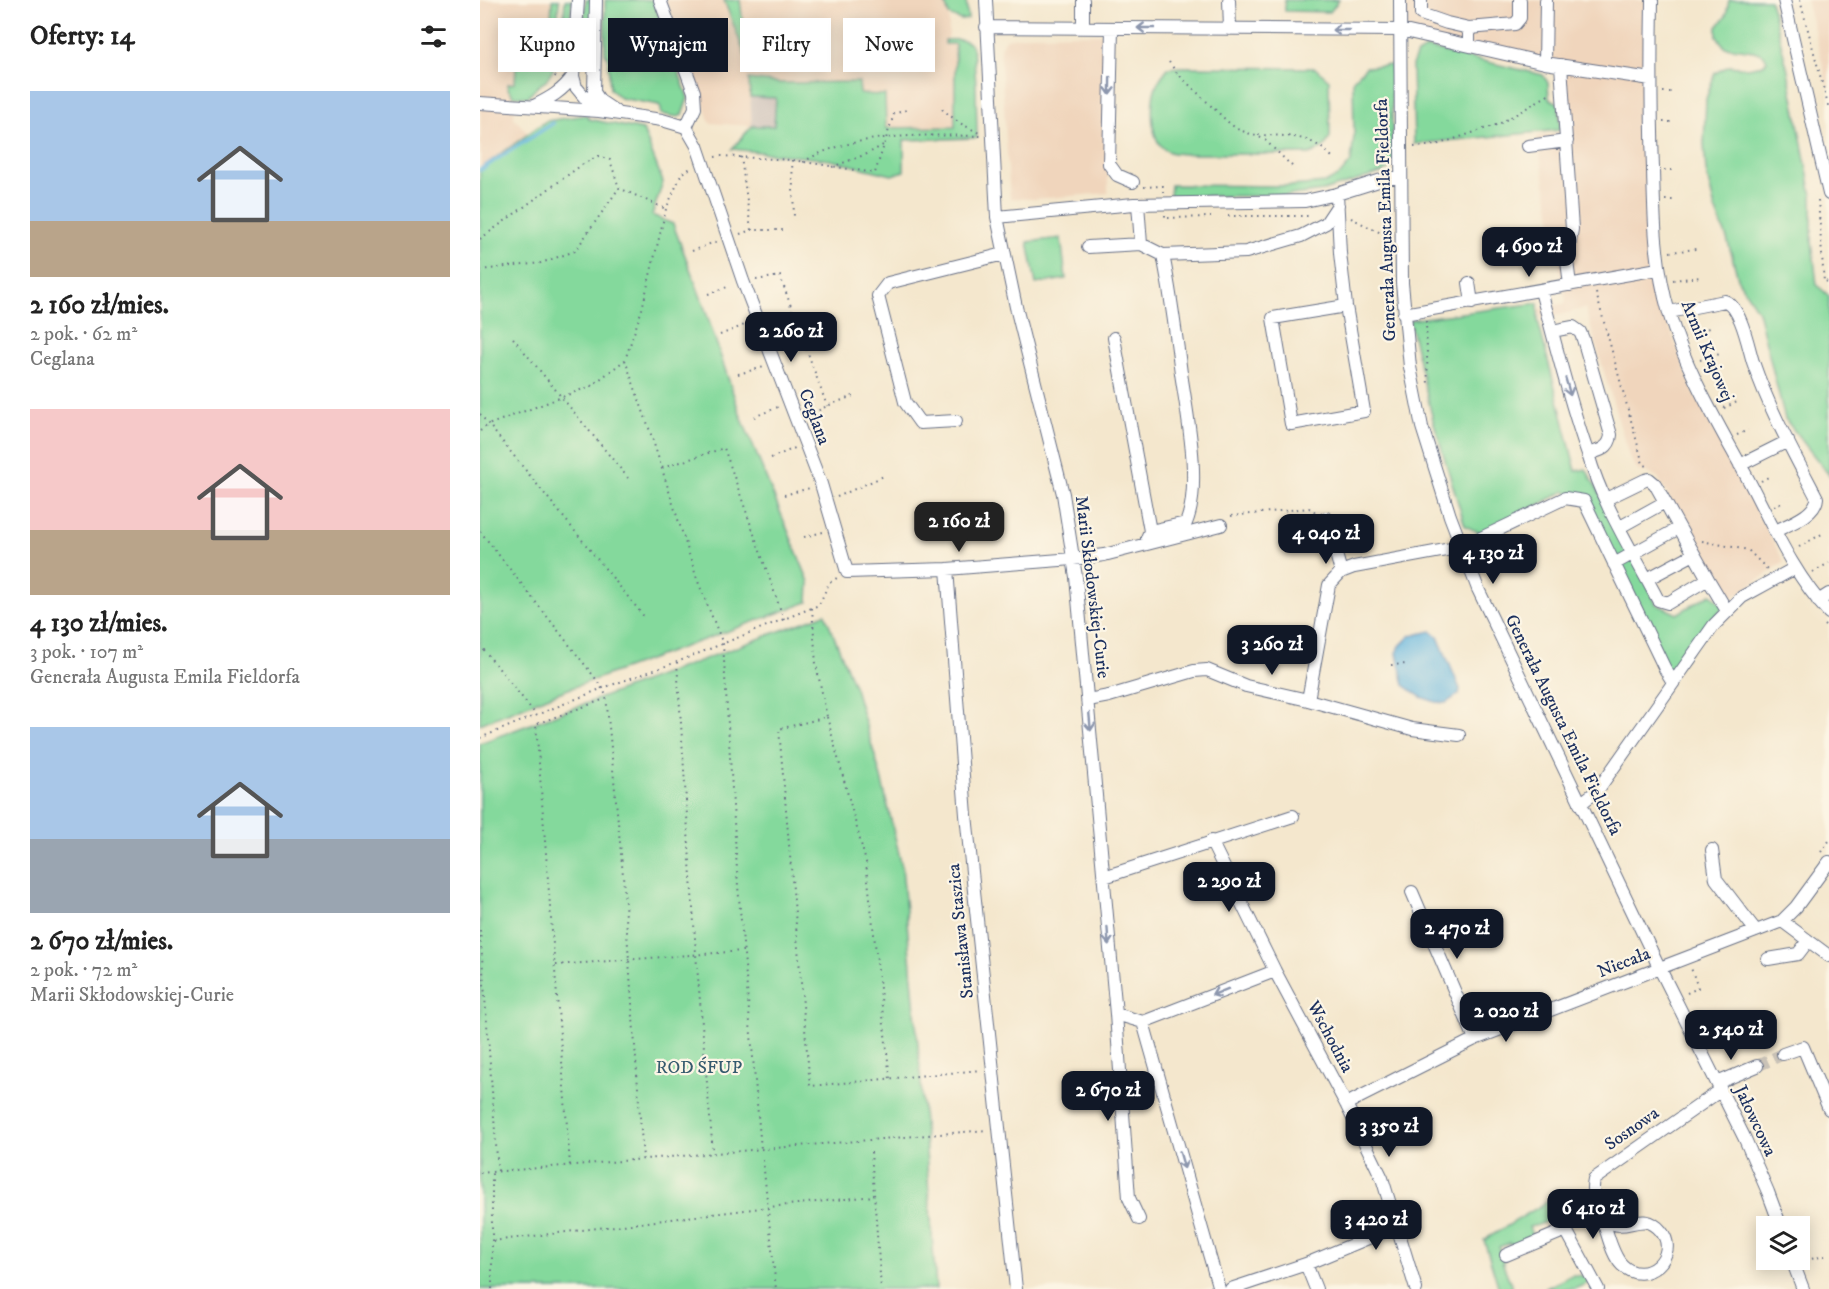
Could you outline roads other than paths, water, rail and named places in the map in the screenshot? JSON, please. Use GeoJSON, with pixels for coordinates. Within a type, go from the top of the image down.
{"type":"FeatureCollection","features":[{"type":"Feature","properties":{"kind":"street"},"geometry":{"type":"LineString","coordinates":[[578,0],[573,76],[576,87],[595,110]]}},
{"type":"Feature","properties":{"kind":"street"},"geometry":{"type":"LineString","coordinates":[[596,0],[595,96],[620,114]]}},
{"type":"Feature","properties":{"kind":"street"},"geometry":{"type":"LineString","coordinates":[[480,103],[595,110],[662,120],[686,127],[695,108],[694,92],[660,0]]}},
{"type":"Feature","properties":{"kind":"street","name":"Marii Skłodowskiej-Curie"},"geometry":{"type":"LineString","coordinates":[[986,0],[997,217],[1016,307],[1063,494],[1073,559],[1104,877],[1129,1198],[1139,1219]]}},
{"type":"Feature","properties":{"kind":"street"},"geometry":{"type":"LineString","coordinates":[[1083,0],[1083,28]]}},
{"type":"Feature","properties":{"kind":"street"},"geometry":{"type":"LineString","coordinates":[[1229,0],[1230,29]]}},
{"type":"Feature","properties":{"kind":"street","name":"Generała Augusta Emila Fieldorfa"},"geometry":{"type":"LineString","coordinates":[[1400,0],[1400,178],[1404,314],[1410,367],[1422,427],[1478,589],[1660,969]]}},
{"type":"Feature","properties":{"kind":"street"},"geometry":{"type":"LineString","coordinates":[[1422,0],[1421,14],[1469,28],[1515,24],[1520,18],[1520,0]]}},
{"type":"Feature","properties":{"kind":"street"},"geometry":{"type":"LineString","coordinates":[[1545,63],[1546,0]]}},
{"type":"Feature","properties":{"kind":"street","name":"Armii Krajowej"},"geometry":{"type":"LineString","coordinates":[[1652,0],[1651,79],[1655,241],[1658,269],[1669,312],[1686,358],[1775,531],[1795,568],[1829,613]]}},
{"type":"Feature","properties":{"kind":"street"},"geometry":{"type":"LineString","coordinates":[[1784,0],[1829,194]]}},
{"type":"Feature","properties":{"kind":"street"},"geometry":{"type":"LineString","coordinates":[[986,27],[1400,30],[1545,63],[1651,79]]}},
{"type":"Feature","properties":{"kind":"street"},"geometry":{"type":"LineString","coordinates":[[1112,28],[1109,164],[1117,175],[1133,182]]}},
{"type":"Feature","properties":{"kind":"street"},"geometry":{"type":"LineString","coordinates":[[1468,45],[1469,28]]}},
{"type":"Feature","properties":{"kind":"street"},"geometry":{"type":"LineString","coordinates":[[1562,65],[1572,229],[1567,261],[1570,285]]}},
{"type":"Feature","properties":{"kind":"street"},"geometry":{"type":"LineString","coordinates":[[534,106],[566,86],[573,76]]}},
{"type":"Feature","properties":{"kind":"street"},"geometry":{"type":"LineString","coordinates":[[570,108],[585,100],[594,84]]}},
{"type":"Feature","properties":{"kind":"street","name":"Ceglana"},"geometry":{"type":"LineString","coordinates":[[686,127],[697,146],[743,281],[821,484],[847,572],[946,569]]}},
{"type":"Feature","properties":{"kind":"street"},"geometry":{"type":"LineString","coordinates":[[1528,146],[1567,141]]}},
{"type":"Feature","properties":{"kind":"street"},"geometry":{"type":"LineString","coordinates":[[1088,247],[1141,244],[1163,255],[1245,252],[1301,236],[1326,223],[1338,205],[1388,178],[1400,178]]}},
{"type":"Feature","properties":{"kind":"street"},"geometry":{"type":"LineString","coordinates":[[997,217],[1138,204],[1305,201],[1338,205]]}},
{"type":"Feature","properties":{"kind":"street"},"geometry":{"type":"LineString","coordinates":[[1138,204],[1141,244]]}},
{"type":"Feature","properties":{"kind":"street"},"geometry":{"type":"LineString","coordinates":[[1338,205],[1346,306],[1364,411],[1291,424],[1273,318],[1346,306]]}},
{"type":"Feature","properties":{"kind":"street"},"geometry":{"type":"LineString","coordinates":[[956,421],[920,423],[905,402],[878,296],[888,283],[1004,254]]}},
{"type":"Feature","properties":{"kind":"street"},"geometry":{"type":"LineString","coordinates":[[1150,531],[1186,523],[1192,510],[1190,433],[1163,255]]}},
{"type":"Feature","properties":{"kind":"street"},"geometry":{"type":"LineString","coordinates":[[1404,314],[1658,269]]}},
{"type":"Feature","properties":{"kind":"street"},"geometry":{"type":"LineString","coordinates":[[1469,283],[1472,303]]}},
{"type":"Feature","properties":{"kind":"street"},"geometry":{"type":"LineString","coordinates":[[1541,291],[1594,474],[1658,600],[1668,603],[1708,579]]}},
{"type":"Feature","properties":{"kind":"street"},"geometry":{"type":"LineString","coordinates":[[1669,312],[1725,301],[1735,308],[1755,367],[1788,441],[1817,498],[1817,503],[1808,513],[1775,531]]}},
{"type":"Feature","properties":{"kind":"street"},"geometry":{"type":"LineString","coordinates":[[1552,331],[1573,327],[1580,332],[1587,350],[1611,435],[1611,441],[1607,446],[1588,454]]}},
{"type":"Feature","properties":{"kind":"street"},"geometry":{"type":"LineString","coordinates":[[1114,338],[1150,531],[1145,544]]}},
{"type":"Feature","properties":{"kind":"street"},"geometry":{"type":"LineString","coordinates":[[1740,465],[1788,441]]}},
{"type":"Feature","properties":{"kind":"street"},"geometry":{"type":"LineString","coordinates":[[1606,499],[1649,479],[1655,484],[1727,611]]}},
{"type":"Feature","properties":{"kind":"street"},"geometry":{"type":"LineString","coordinates":[[1308,700],[1324,603],[1329,585],[1341,572],[1354,567],[1462,547],[1565,498],[1584,501],[1673,682]]}},
{"type":"Feature","properties":{"kind":"street"},"geometry":{"type":"LineString","coordinates":[[1620,526],[1665,502]]}},
{"type":"Feature","properties":{"kind":"street"},"geometry":{"type":"LineString","coordinates":[[1326,518],[1341,572]]}},
{"type":"Feature","properties":{"kind":"street"},"geometry":{"type":"LineString","coordinates":[[946,569],[1104,555],[1221,525]]}},
{"type":"Feature","properties":{"kind":"street"},"geometry":{"type":"LineString","coordinates":[[1614,564],[1679,528]]}},
{"type":"Feature","properties":{"kind":"street"},"geometry":{"type":"LineString","coordinates":[[1647,579],[1694,554]]}},
{"type":"Feature","properties":{"kind":"street"},"geometry":{"type":"LineString","coordinates":[[1580,804],[1597,791],[1703,639],[1727,611],[1742,597],[1795,568]]}},
{"type":"Feature","properties":{"kind":"street","name":"Stanisława Staszica"},"geometry":{"type":"LineString","coordinates":[[946,569],[966,815],[1016,1289]]}},
{"type":"Feature","properties":{"kind":"street"},"geometry":{"type":"LineString","coordinates":[[1818,601],[1829,594]]}},
{"type":"Feature","properties":{"kind":"street"},"geometry":{"type":"LineString","coordinates":[[1088,700],[1194,671],[1207,670],[1246,686],[1308,700],[1412,729],[1459,735]]}},
{"type":"Feature","properties":{"kind":"street"},"geometry":{"type":"LineString","coordinates":[[1104,877],[1293,816]]}},
{"type":"Feature","properties":{"kind":"street","name":"Wschodnia"},"geometry":{"type":"LineString","coordinates":[[1211,842],[1382,1178],[1416,1289]]}},
{"type":"Feature","properties":{"kind":"street"},"geometry":{"type":"LineString","coordinates":[[1712,850],[1716,879],[1756,931]]}},
{"type":"Feature","properties":{"kind":"street","name":"Niecała"},"geometry":{"type":"LineString","coordinates":[[1346,1104],[1475,1039],[1782,921],[1796,907],[1829,862]]}},
{"type":"Feature","properties":{"kind":"street"},"geometry":{"type":"LineString","coordinates":[[1412,892],[1475,1039]]}},
{"type":"Feature","properties":{"kind":"street"},"geometry":{"type":"LineString","coordinates":[[1782,921],[1829,956]]}},
{"type":"Feature","properties":{"kind":"street"},"geometry":{"type":"LineString","coordinates":[[1768,959],[1798,954],[1808,941]]}},
{"type":"Feature","properties":{"kind":"street","name":"Jałowcowa"},"geometry":{"type":"LineString","coordinates":[[1660,969],[1719,1086],[1777,1216]]}},
{"type":"Feature","properties":{"kind":"street"},"geometry":{"type":"LineString","coordinates":[[1116,1014],[1143,1022],[1275,970]]}},
{"type":"Feature","properties":{"kind":"street"},"geometry":{"type":"LineString","coordinates":[[1143,1022],[1219,1289]]}},
{"type":"Feature","properties":{"kind":"street"},"geometry":{"type":"LineString","coordinates":[[1783,1054],[1803,1047],[1829,1109]]}},
{"type":"Feature","properties":{"kind":"street"},"geometry":{"type":"LineString","coordinates":[[1719,1086],[1757,1066]]}},
{"type":"Feature","properties":{"kind":"street","name":"Sosnowa"},"geometry":{"type":"LineString","coordinates":[[1599,1214],[1614,1226],[1623,1226],[1638,1221],[1653,1224],[1659,1228],[1667,1248],[1657,1268],[1643,1273],[1628,1270],[1622,1266],[1599,1214],[1592,1190],[1594,1179],[1719,1086]]}},
{"type":"Feature","properties":{"kind":"street"},"geometry":{"type":"LineString","coordinates":[[1231,1289],[1306,1264],[1397,1227]]}},
{"type":"Feature","properties":{"kind":"street"},"geometry":{"type":"LineString","coordinates":[[1506,1255],[1566,1230],[1598,1289]]}},
{"type":"Feature","properties":{"kind":"street"},"geometry":{"type":"LineString","coordinates":[[1306,1264],[1316,1289]]}},
{"type":"Feature","properties":{"kind":"street"},"geometry":{"type":"LineString","coordinates":[[1796,1270],[1803,1289]]}},
{"type":"Feature","properties":{"kind":"water"},"geometry":{"type":"Polygon","coordinates":[[[1431,631],[1438,637],[1460,689],[1459,694],[1446,703],[1421,697],[1404,685],[1397,653],[1400,646],[1410,636],[1431,631]]]}},
{"type":"Feature","properties":{"kind":"waterway"},"geometry":{"type":"LineString","coordinates":[[480,170],[553,123]]}},
{"type":"Feature","properties":{"kind":"tunnel"},"geometry":{"type":"LineString","coordinates":[[1757,1066],[1783,1054]]}},
{"type":"Feature","properties":{"kind":"park label","name":"ROD ŚFUP"},"geometry":{"type":"Point","coordinates":[699,1068]}}]}
